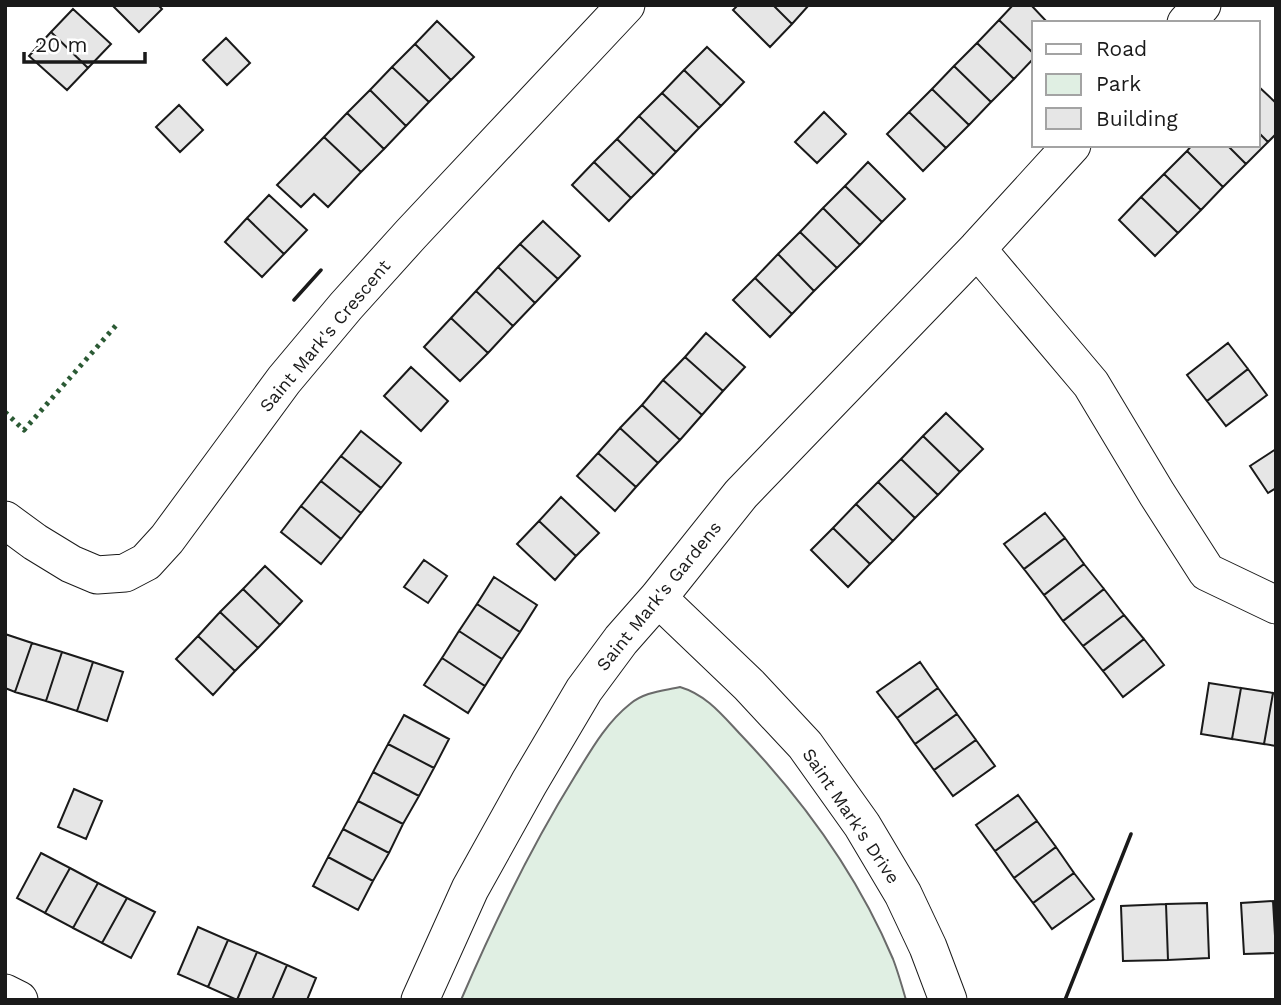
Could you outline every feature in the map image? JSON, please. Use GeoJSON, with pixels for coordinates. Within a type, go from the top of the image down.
{"type":"FeatureCollection","features":[{"type":"Feature","properties":{"kind":"street","name":"Saint Mark's Crescent"},"geometry":{"type":"LineString","coordinates":[[5,520],[71,564],[97,575],[125,573],[146,562],[167,539],[284,380],[346,306],[626,5]]}},
{"type":"Feature","properties":{"kind":"street"},"geometry":{"type":"LineString","coordinates":[[1188,21],[1202,5]]}},
{"type":"Feature","properties":{"kind":"street","name":"Saint Mark's Gardens"},"geometry":{"type":"LineString","coordinates":[[420,1000],[470,889],[570,713],[621,640],[741,494],[977,249],[1070,147]]}},
{"type":"Feature","properties":{"kind":"street"},"geometry":{"type":"LineString","coordinates":[[977,249],[1091,384],[1207,572],[1276,605]]}},
{"type":"Feature","properties":{"kind":"street","name":"Saint Mark's Drive"},"geometry":{"type":"LineString","coordinates":[[658,598],[749,685],[813,757],[862,825],[903,894],[928,947],[948,1000]]}},
{"type":"Feature","properties":{"kind":"street"},"geometry":{"type":"LineString","coordinates":[[5,993],[19,1000]]}},
{"type":"Feature","properties":{"kind":"green space"},"geometry":{"type":"Polygon","coordinates":[[[680,687],[698,695],[728,721],[786,786],[827,840],[879,928],[893,959],[906,1000],[461,1000],[528,858],[600,737],[621,711],[635,700],[654,692],[680,687]]]}},
{"type":"Feature","properties":{"kind":"building"},"geometry":{"type":"Polygon","coordinates":[[[112,5],[158,5],[162,9],[139,32],[112,5]]]}},
{"type":"Feature","properties":{"kind":"building"},"geometry":{"type":"Polygon","coordinates":[[[738,5],[773,5],[792,24],[770,47],[733,10],[738,5]]]}},
{"type":"Feature","properties":{"kind":"building"},"geometry":{"type":"Polygon","coordinates":[[[773,5],[809,5],[792,24],[773,5]]]}},
{"type":"Feature","properties":{"kind":"building"},"geometry":{"type":"Polygon","coordinates":[[[1013,5],[1031,5],[1046,21],[1032,21],[1032,52],[999,20],[1013,5]]]}},
{"type":"Feature","properties":{"kind":"building"},"geometry":{"type":"Polygon","coordinates":[[[73,9],[111,44],[88,68],[51,32],[73,9]]]}},
{"type":"Feature","properties":{"kind":"building"},"geometry":{"type":"Polygon","coordinates":[[[999,20],[1032,52],[1032,60],[1014,79],[977,43],[999,20]]]}},
{"type":"Feature","properties":{"kind":"building"},"geometry":{"type":"Polygon","coordinates":[[[437,21],[474,57],[451,80],[415,44],[437,21]]]}},
{"type":"Feature","properties":{"kind":"building"},"geometry":{"type":"Polygon","coordinates":[[[51,32],[88,68],[67,90],[29,56],[51,32]]]}},
{"type":"Feature","properties":{"kind":"building"},"geometry":{"type":"Polygon","coordinates":[[[226,38],[250,63],[227,85],[203,60],[226,38]]]}},
{"type":"Feature","properties":{"kind":"building"},"geometry":{"type":"Polygon","coordinates":[[[977,43],[1014,79],[991,102],[954,66],[977,43]]]}},
{"type":"Feature","properties":{"kind":"building"},"geometry":{"type":"Polygon","coordinates":[[[415,44],[451,80],[429,102],[392,67],[415,44]]]}},
{"type":"Feature","properties":{"kind":"building"},"geometry":{"type":"Polygon","coordinates":[[[707,47],[744,82],[721,106],[684,70],[707,47]]]}},
{"type":"Feature","properties":{"kind":"building"},"geometry":{"type":"Polygon","coordinates":[[[954,66],[991,102],[969,125],[932,89],[954,66]]]}},
{"type":"Feature","properties":{"kind":"building"},"geometry":{"type":"Polygon","coordinates":[[[392,67],[429,102],[406,126],[370,90],[392,67]]]}},
{"type":"Feature","properties":{"kind":"building"},"geometry":{"type":"Polygon","coordinates":[[[684,70],[721,106],[699,128],[662,93],[684,70]]]}},
{"type":"Feature","properties":{"kind":"building"},"geometry":{"type":"Polygon","coordinates":[[[1260,88],[1276,103],[1276,134],[1268,142],[1260,134],[1260,88]]]}},
{"type":"Feature","properties":{"kind":"building"},"geometry":{"type":"Polygon","coordinates":[[[932,89],[969,125],[946,148],[909,112],[932,89]]]}},
{"type":"Feature","properties":{"kind":"building"},"geometry":{"type":"Polygon","coordinates":[[[370,90],[406,126],[384,149],[347,113],[370,90]]]}},
{"type":"Feature","properties":{"kind":"building"},"geometry":{"type":"Polygon","coordinates":[[[662,93],[699,128],[676,152],[639,116],[662,93]]]}},
{"type":"Feature","properties":{"kind":"building"},"geometry":{"type":"Polygon","coordinates":[[[179,105],[203,130],[180,152],[156,127],[179,105]]]}},
{"type":"Feature","properties":{"kind":"building"},"geometry":{"type":"Polygon","coordinates":[[[824,112],[846,134],[817,163],[795,142],[824,112]]]}},
{"type":"Feature","properties":{"kind":"building"},"geometry":{"type":"Polygon","coordinates":[[[909,112],[946,148],[923,171],[887,134],[909,112]]]}},
{"type":"Feature","properties":{"kind":"building"},"geometry":{"type":"Polygon","coordinates":[[[347,113],[384,149],[361,172],[324,137],[347,113]]]}},
{"type":"Feature","properties":{"kind":"building"},"geometry":{"type":"Polygon","coordinates":[[[639,116],[676,152],[654,175],[617,139],[639,116]]]}},
{"type":"Feature","properties":{"kind":"building"},"geometry":{"type":"Polygon","coordinates":[[[1260,134],[1268,142],[1246,164],[1229,147],[1260,147],[1260,134]]]}},
{"type":"Feature","properties":{"kind":"building"},"geometry":{"type":"Polygon","coordinates":[[[324,137],[361,172],[328,207],[314,194],[301,207],[277,185],[324,137]]]}},
{"type":"Feature","properties":{"kind":"building"},"geometry":{"type":"Polygon","coordinates":[[[617,139],[654,175],[631,198],[594,162],[617,139]]]}},
{"type":"Feature","properties":{"kind":"building"},"geometry":{"type":"Polygon","coordinates":[[[1190,147],[1229,147],[1246,164],[1223,187],[1187,151],[1190,147]]]}},
{"type":"Feature","properties":{"kind":"building"},"geometry":{"type":"Polygon","coordinates":[[[1187,151],[1223,187],[1201,210],[1164,174],[1187,151]]]}},
{"type":"Feature","properties":{"kind":"building"},"geometry":{"type":"Polygon","coordinates":[[[594,162],[631,198],[609,221],[572,185],[594,162]]]}},
{"type":"Feature","properties":{"kind":"building"},"geometry":{"type":"Polygon","coordinates":[[[868,162],[905,199],[882,222],[845,186],[868,162]]]}},
{"type":"Feature","properties":{"kind":"building"},"geometry":{"type":"Polygon","coordinates":[[[1164,174],[1201,210],[1178,233],[1141,197],[1164,174]]]}},
{"type":"Feature","properties":{"kind":"building"},"geometry":{"type":"Polygon","coordinates":[[[845,186],[882,222],[860,245],[823,208],[845,186]]]}},
{"type":"Feature","properties":{"kind":"building"},"geometry":{"type":"Polygon","coordinates":[[[269,195],[307,230],[284,254],[247,218],[269,195]]]}},
{"type":"Feature","properties":{"kind":"building"},"geometry":{"type":"Polygon","coordinates":[[[1141,197],[1178,233],[1155,256],[1119,220],[1141,197]]]}},
{"type":"Feature","properties":{"kind":"building"},"geometry":{"type":"Polygon","coordinates":[[[823,208],[860,245],[837,268],[800,232],[823,208]]]}},
{"type":"Feature","properties":{"kind":"building"},"geometry":{"type":"Polygon","coordinates":[[[247,218],[284,254],[262,277],[225,242],[247,218]]]}},
{"type":"Feature","properties":{"kind":"building"},"geometry":{"type":"Polygon","coordinates":[[[543,221],[580,256],[558,279],[520,244],[543,221]]]}},
{"type":"Feature","properties":{"kind":"building"},"geometry":{"type":"Polygon","coordinates":[[[800,232],[837,268],[814,291],[778,254],[800,232]]]}},
{"type":"Feature","properties":{"kind":"building"},"geometry":{"type":"Polygon","coordinates":[[[520,244],[558,279],[535,303],[498,267],[520,244]]]}},
{"type":"Feature","properties":{"kind":"building"},"geometry":{"type":"Polygon","coordinates":[[[778,254],[814,291],[792,314],[755,278],[778,254]]]}},
{"type":"Feature","properties":{"kind":"building"},"geometry":{"type":"Polygon","coordinates":[[[498,267],[535,303],[513,326],[476,291],[498,267]]]}},
{"type":"Feature","properties":{"kind":"building"},"geometry":{"type":"Polygon","coordinates":[[[755,278],[792,314],[770,337],[733,300],[755,278]]]}},
{"type":"Feature","properties":{"kind":"building"},"geometry":{"type":"Polygon","coordinates":[[[476,291],[513,326],[488,353],[451,318],[476,291]]]}},
{"type":"Feature","properties":{"kind":"building"},"geometry":{"type":"Polygon","coordinates":[[[451,318],[488,353],[460,381],[424,347],[451,318]]]}},
{"type":"Feature","properties":{"kind":"building"},"geometry":{"type":"Polygon","coordinates":[[[706,333],[745,367],[723,391],[685,357],[706,333]]]}},
{"type":"Feature","properties":{"kind":"building"},"geometry":{"type":"Polygon","coordinates":[[[1228,343],[1248,369],[1207,401],[1187,375],[1228,343]]]}},
{"type":"Feature","properties":{"kind":"building"},"geometry":{"type":"Polygon","coordinates":[[[685,357],[723,391],[702,415],[663,380],[685,357]]]}},
{"type":"Feature","properties":{"kind":"building"},"geometry":{"type":"Polygon","coordinates":[[[411,367],[448,401],[421,431],[384,396],[411,367]]]}},
{"type":"Feature","properties":{"kind":"building"},"geometry":{"type":"Polygon","coordinates":[[[1248,369],[1267,395],[1226,426],[1207,401],[1248,369]]]}},
{"type":"Feature","properties":{"kind":"building"},"geometry":{"type":"Polygon","coordinates":[[[663,380],[702,415],[680,440],[642,405],[663,380]]]}},
{"type":"Feature","properties":{"kind":"building"},"geometry":{"type":"Polygon","coordinates":[[[642,405],[680,440],[658,463],[620,428],[642,405]]]}},
{"type":"Feature","properties":{"kind":"building"},"geometry":{"type":"Polygon","coordinates":[[[946,413],[983,449],[960,472],[923,436],[946,413]]]}},
{"type":"Feature","properties":{"kind":"building"},"geometry":{"type":"Polygon","coordinates":[[[620,428],[658,463],[636,487],[598,453],[620,428]]]}},
{"type":"Feature","properties":{"kind":"building"},"geometry":{"type":"Polygon","coordinates":[[[361,431],[401,463],[381,488],[341,456],[361,431]]]}},
{"type":"Feature","properties":{"kind":"building"},"geometry":{"type":"Polygon","coordinates":[[[923,436],[960,472],[938,495],[901,459],[923,436]]]}},
{"type":"Feature","properties":{"kind":"building"},"geometry":{"type":"Polygon","coordinates":[[[1276,449],[1276,488],[1268,493],[1250,466],[1276,449]]]}},
{"type":"Feature","properties":{"kind":"building"},"geometry":{"type":"Polygon","coordinates":[[[598,453],[636,487],[615,511],[577,476],[598,453]]]}},
{"type":"Feature","properties":{"kind":"building"},"geometry":{"type":"Polygon","coordinates":[[[341,456],[381,488],[361,513],[321,481],[341,456]]]}},
{"type":"Feature","properties":{"kind":"building"},"geometry":{"type":"Polygon","coordinates":[[[901,459],[938,495],[915,518],[878,482],[901,459]]]}},
{"type":"Feature","properties":{"kind":"building"},"geometry":{"type":"Polygon","coordinates":[[[321,481],[361,513],[341,539],[301,506],[321,481]]]}},
{"type":"Feature","properties":{"kind":"building"},"geometry":{"type":"Polygon","coordinates":[[[878,482],[915,518],[893,541],[856,504],[878,482]]]}},
{"type":"Feature","properties":{"kind":"building"},"geometry":{"type":"Polygon","coordinates":[[[561,497],[599,533],[576,556],[539,521],[561,497]]]}},
{"type":"Feature","properties":{"kind":"building"},"geometry":{"type":"Polygon","coordinates":[[[856,504],[893,541],[870,564],[833,528],[856,504]]]}},
{"type":"Feature","properties":{"kind":"building"},"geometry":{"type":"Polygon","coordinates":[[[301,506],[341,539],[321,564],[281,532],[301,506]]]}},
{"type":"Feature","properties":{"kind":"building"},"geometry":{"type":"Polygon","coordinates":[[[1045,513],[1065,538],[1024,569],[1004,544],[1045,513]]]}},
{"type":"Feature","properties":{"kind":"building"},"geometry":{"type":"Polygon","coordinates":[[[539,521],[576,556],[555,580],[517,544],[539,521]]]}},
{"type":"Feature","properties":{"kind":"building"},"geometry":{"type":"Polygon","coordinates":[[[833,528],[870,564],[848,587],[811,550],[833,528]]]}},
{"type":"Feature","properties":{"kind":"building"},"geometry":{"type":"Polygon","coordinates":[[[1065,538],[1084,564],[1044,595],[1024,569],[1065,538]]]}},
{"type":"Feature","properties":{"kind":"building"},"geometry":{"type":"Polygon","coordinates":[[[424,560],[447,576],[428,603],[404,587],[424,560]]]}},
{"type":"Feature","properties":{"kind":"building"},"geometry":{"type":"Polygon","coordinates":[[[1084,564],[1104,589],[1063,621],[1044,595],[1084,564]]]}},
{"type":"Feature","properties":{"kind":"building"},"geometry":{"type":"Polygon","coordinates":[[[265,566],[302,601],[280,625],[243,589],[265,566]]]}},
{"type":"Feature","properties":{"kind":"building"},"geometry":{"type":"Polygon","coordinates":[[[494,577],[537,605],[520,632],[477,604],[494,577]]]}},
{"type":"Feature","properties":{"kind":"building"},"geometry":{"type":"Polygon","coordinates":[[[243,589],[280,625],[258,648],[220,612],[243,589]]]}},
{"type":"Feature","properties":{"kind":"building"},"geometry":{"type":"Polygon","coordinates":[[[1104,589],[1124,615],[1083,646],[1063,621],[1104,589]]]}},
{"type":"Feature","properties":{"kind":"building"},"geometry":{"type":"Polygon","coordinates":[[[477,604],[520,632],[502,659],[459,631],[477,604]]]}},
{"type":"Feature","properties":{"kind":"building"},"geometry":{"type":"Polygon","coordinates":[[[220,612],[258,648],[235,671],[198,636],[220,612]]]}},
{"type":"Feature","properties":{"kind":"building"},"geometry":{"type":"Polygon","coordinates":[[[1124,615],[1144,639],[1103,671],[1083,646],[1124,615]]]}},
{"type":"Feature","properties":{"kind":"building"},"geometry":{"type":"Polygon","coordinates":[[[459,631],[502,659],[485,686],[442,658],[459,631]]]}},
{"type":"Feature","properties":{"kind":"building"},"geometry":{"type":"Polygon","coordinates":[[[5,634],[32,643],[15,692],[5,688],[5,634]]]}},
{"type":"Feature","properties":{"kind":"building"},"geometry":{"type":"Polygon","coordinates":[[[198,636],[235,671],[213,695],[176,659],[198,636]]]}},
{"type":"Feature","properties":{"kind":"building"},"geometry":{"type":"Polygon","coordinates":[[[1144,639],[1164,665],[1123,697],[1103,671],[1144,639]]]}},
{"type":"Feature","properties":{"kind":"building"},"geometry":{"type":"Polygon","coordinates":[[[32,643],[62,652],[46,701],[15,692],[32,643]]]}},
{"type":"Feature","properties":{"kind":"building"},"geometry":{"type":"Polygon","coordinates":[[[62,652],[93,662],[77,711],[46,701],[62,652]]]}},
{"type":"Feature","properties":{"kind":"building"},"geometry":{"type":"Polygon","coordinates":[[[442,658],[485,686],[468,713],[424,685],[442,658]]]}},
{"type":"Feature","properties":{"kind":"building"},"geometry":{"type":"Polygon","coordinates":[[[93,662],[123,672],[107,721],[77,711],[93,662]]]}},
{"type":"Feature","properties":{"kind":"building"},"geometry":{"type":"Polygon","coordinates":[[[920,662],[938,688],[897,718],[877,692],[920,662]]]}},
{"type":"Feature","properties":{"kind":"building"},"geometry":{"type":"Polygon","coordinates":[[[1209,683],[1241,688],[1232,739],[1201,734],[1209,683]]]}},
{"type":"Feature","properties":{"kind":"building"},"geometry":{"type":"Polygon","coordinates":[[[938,688],[957,714],[915,744],[897,718],[938,688]]]}},
{"type":"Feature","properties":{"kind":"building"},"geometry":{"type":"Polygon","coordinates":[[[1241,688],[1273,693],[1264,744],[1232,739],[1241,688]]]}},
{"type":"Feature","properties":{"kind":"building"},"geometry":{"type":"Polygon","coordinates":[[[1273,693],[1276,694],[1276,746],[1264,744],[1273,693]]]}},
{"type":"Feature","properties":{"kind":"building"},"geometry":{"type":"Polygon","coordinates":[[[957,714],[976,740],[934,770],[915,744],[957,714]]]}},
{"type":"Feature","properties":{"kind":"building"},"geometry":{"type":"Polygon","coordinates":[[[404,715],[449,739],[434,768],[388,744],[404,715]]]}},
{"type":"Feature","properties":{"kind":"building"},"geometry":{"type":"Polygon","coordinates":[[[976,740],[995,766],[953,796],[934,770],[976,740]]]}},
{"type":"Feature","properties":{"kind":"building"},"geometry":{"type":"Polygon","coordinates":[[[388,744],[434,768],[419,796],[373,772],[388,744]]]}},
{"type":"Feature","properties":{"kind":"building"},"geometry":{"type":"Polygon","coordinates":[[[373,772],[419,796],[403,824],[358,801],[373,772]]]}},
{"type":"Feature","properties":{"kind":"building"},"geometry":{"type":"Polygon","coordinates":[[[74,789],[102,801],[86,839],[58,827],[74,789]]]}},
{"type":"Feature","properties":{"kind":"building"},"geometry":{"type":"Polygon","coordinates":[[[1018,795],[1037,821],[995,851],[976,825],[1018,795]]]}},
{"type":"Feature","properties":{"kind":"building"},"geometry":{"type":"Polygon","coordinates":[[[358,801],[403,824],[389,853],[343,829],[358,801]]]}},
{"type":"Feature","properties":{"kind":"building"},"geometry":{"type":"Polygon","coordinates":[[[1037,821],[1056,847],[1014,878],[995,851],[1037,821]]]}},
{"type":"Feature","properties":{"kind":"building"},"geometry":{"type":"Polygon","coordinates":[[[343,829],[389,853],[373,881],[328,857],[343,829]]]}},
{"type":"Feature","properties":{"kind":"building"},"geometry":{"type":"Polygon","coordinates":[[[1056,847],[1074,873],[1033,903],[1014,878],[1056,847]]]}},
{"type":"Feature","properties":{"kind":"building"},"geometry":{"type":"Polygon","coordinates":[[[41,853],[70,868],[45,913],[17,898],[41,853]]]}},
{"type":"Feature","properties":{"kind":"building"},"geometry":{"type":"Polygon","coordinates":[[[328,857],[373,881],[358,910],[313,886],[328,857]]]}},
{"type":"Feature","properties":{"kind":"building"},"geometry":{"type":"Polygon","coordinates":[[[70,868],[98,883],[73,928],[45,913],[70,868]]]}},
{"type":"Feature","properties":{"kind":"building"},"geometry":{"type":"Polygon","coordinates":[[[1074,873],[1094,899],[1052,929],[1033,903],[1074,873]]]}},
{"type":"Feature","properties":{"kind":"building"},"geometry":{"type":"Polygon","coordinates":[[[98,883],[127,898],[102,943],[73,928],[98,883]]]}},
{"type":"Feature","properties":{"kind":"building"},"geometry":{"type":"Polygon","coordinates":[[[127,898],[155,912],[131,958],[102,943],[127,898]]]}},
{"type":"Feature","properties":{"kind":"building"},"geometry":{"type":"Polygon","coordinates":[[[1273,901],[1276,953],[1244,954],[1241,903],[1273,901]]]}},
{"type":"Feature","properties":{"kind":"building"},"geometry":{"type":"Polygon","coordinates":[[[1207,903],[1209,958],[1168,960],[1166,904],[1207,903]]]}},
{"type":"Feature","properties":{"kind":"building"},"geometry":{"type":"Polygon","coordinates":[[[1166,904],[1168,960],[1123,961],[1121,906],[1166,904]]]}},
{"type":"Feature","properties":{"kind":"building"},"geometry":{"type":"Polygon","coordinates":[[[198,927],[228,940],[208,987],[178,974],[198,927]]]}},
{"type":"Feature","properties":{"kind":"building"},"geometry":{"type":"Polygon","coordinates":[[[228,940],[257,952],[237,1000],[208,987],[228,940]]]}},
{"type":"Feature","properties":{"kind":"building"},"geometry":{"type":"Polygon","coordinates":[[[257,952],[287,965],[272,1000],[237,1000],[257,952]]]}},
{"type":"Feature","properties":{"kind":"building"},"geometry":{"type":"Polygon","coordinates":[[[287,965],[316,978],[307,1000],[272,1000],[287,965]]]}},
{"type":"Feature","properties":{"kind":"hedge"},"geometry":{"type":"LineString","coordinates":[[5,412],[24,430],[119,322]]}},
{"type":"Feature","properties":{"kind":"wall"},"geometry":{"type":"LineString","coordinates":[[294,300],[321,270]]}},
{"type":"Feature","properties":{"kind":"wall"},"geometry":{"type":"LineString","coordinates":[[1065,1000],[1131,834]]}}]}
